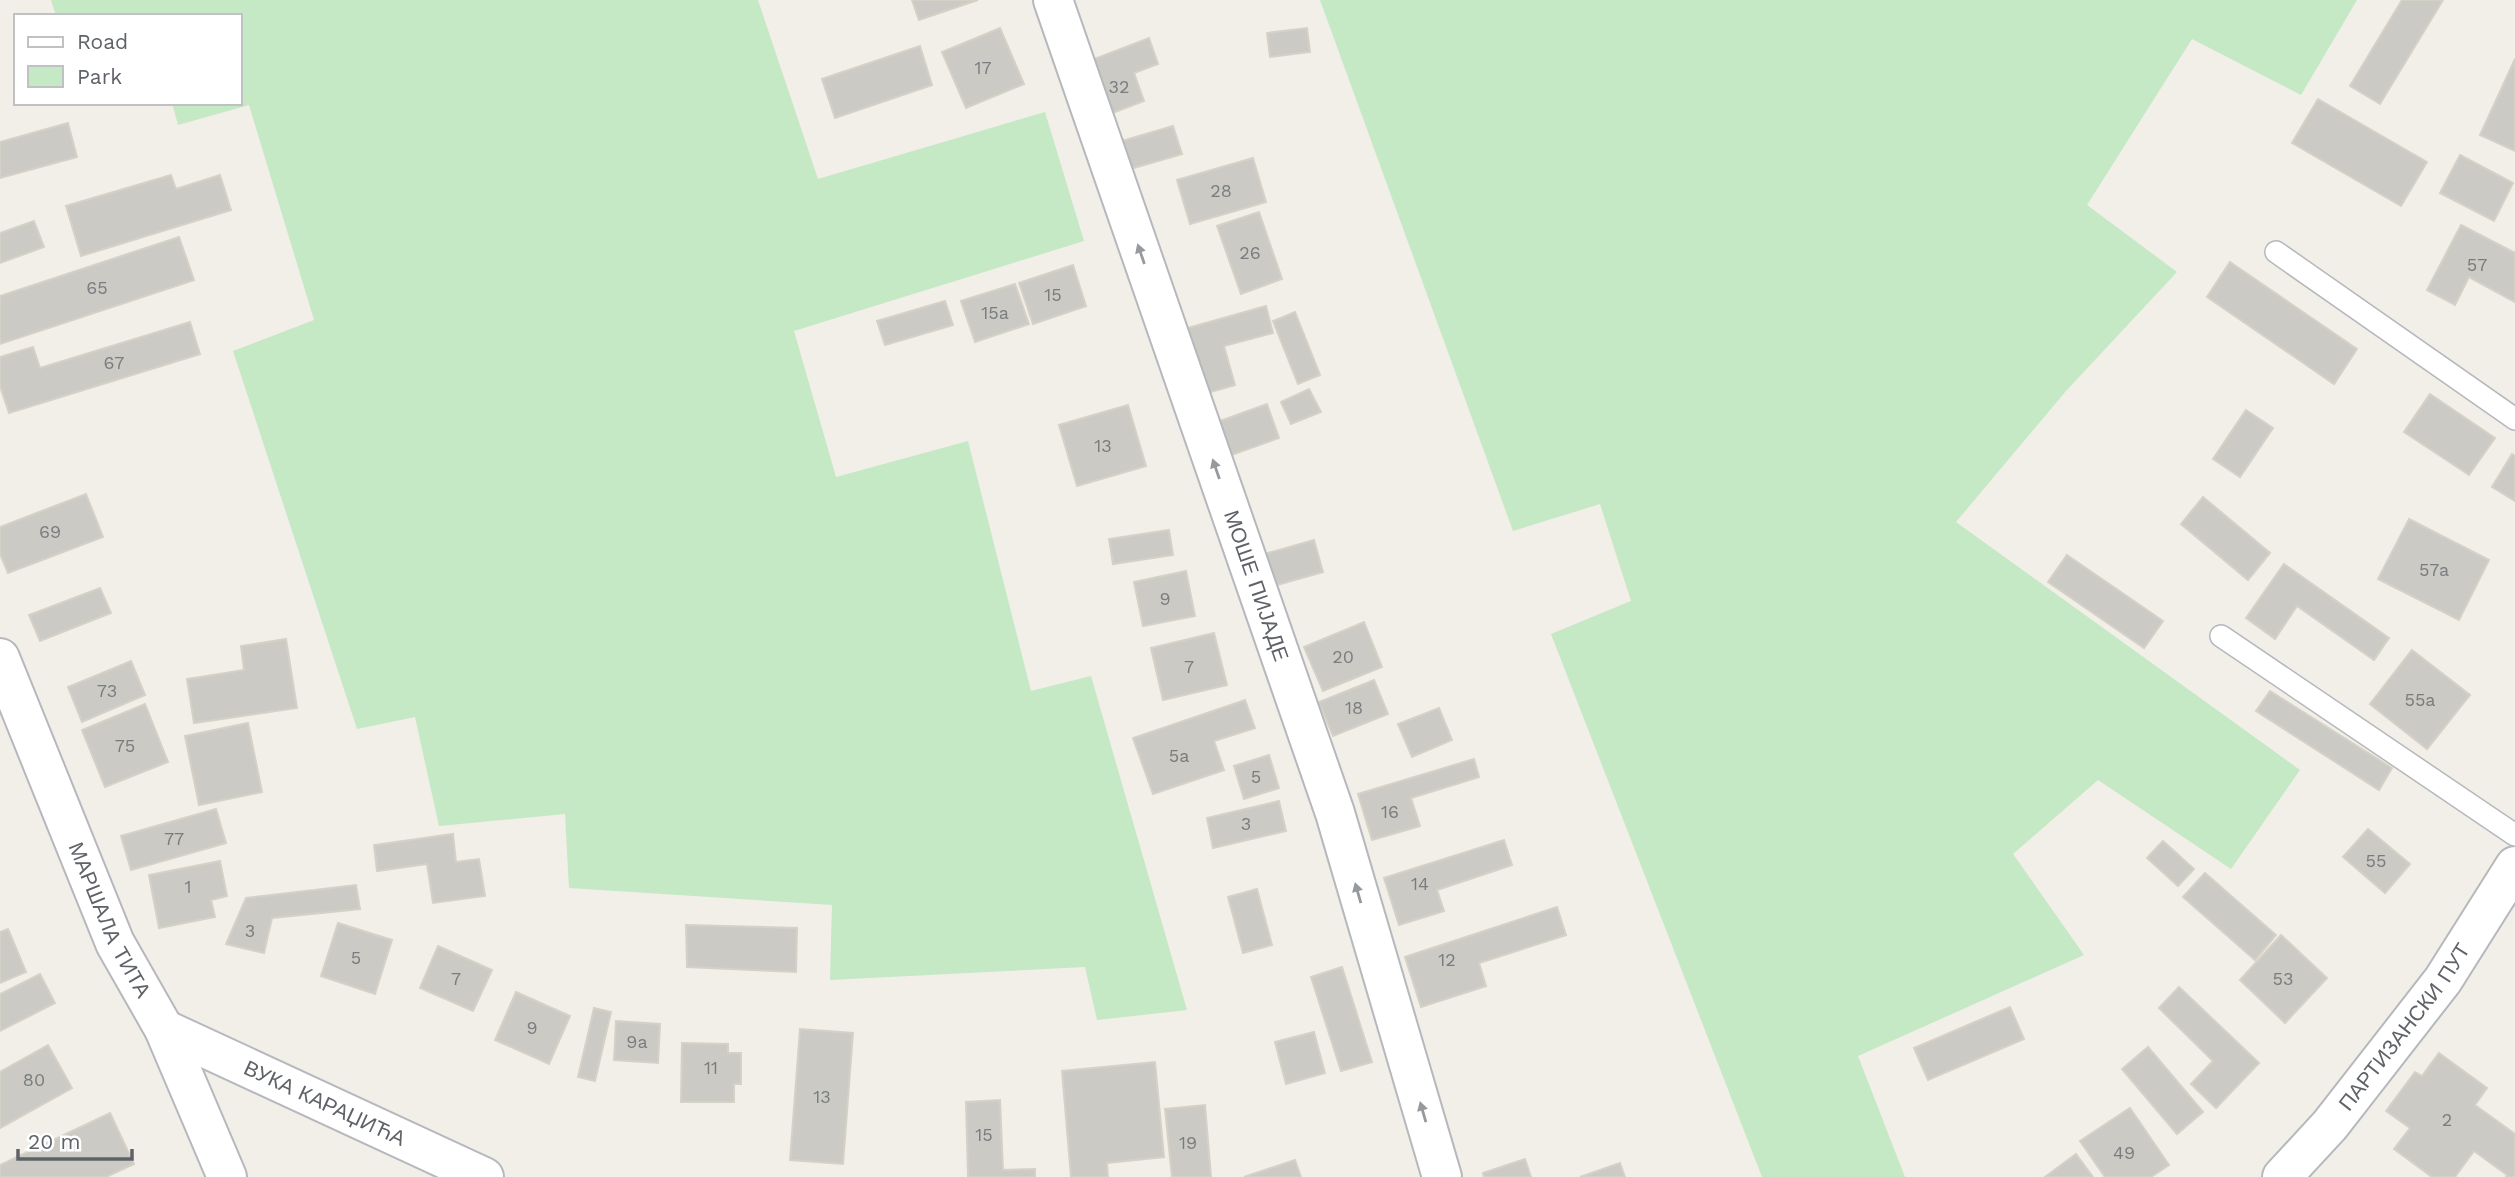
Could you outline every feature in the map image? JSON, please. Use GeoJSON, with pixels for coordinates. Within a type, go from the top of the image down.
{"type":"FeatureCollection","features":[{"type":"Feature","properties":{"kind":"street","name":"МОШЕ ПИЈАДЕ"},"geometry":{"type":"LineString","coordinates":[[1053,0],[1335,813],[1442,1177]]}},
{"type":"Feature","properties":{"kind":"street","name":"МАРШАЛА ТИТА"},"geometry":{"type":"LineString","coordinates":[[0,658],[115,943],[164,1029],[227,1177]]}},
{"type":"Feature","properties":{"kind":"street","name":"ПАРТИЗАНСКИ ПУТ"},"geometry":{"type":"LineString","coordinates":[[2282,1177],[2330,1125],[2442,980],[2515,866]]}},
{"type":"Feature","properties":{"kind":"street","name":"ВУКА КАРАЏИЋА"},"geometry":{"type":"LineString","coordinates":[[164,1029],[484,1177]]}},
{"type":"Feature","properties":{"kind":"lane"},"geometry":{"type":"LineString","coordinates":[[2276,252],[2515,419]]}},
{"type":"Feature","properties":{"kind":"lane"},"geometry":{"type":"LineString","coordinates":[[2221,636],[2515,835]]}},
{"type":"Feature","properties":{"kind":"green space"},"geometry":{"type":"Polygon","coordinates":[[[51,0],[758,0],[818,179],[1045,112],[1084,241],[794,331],[836,477],[968,441],[1031,691],[1091,676],[1187,1010],[1097,1020],[1085,967],[830,980],[832,905],[569,888],[565,814],[439,826],[415,717],[357,729],[233,351],[314,320],[249,105],[178,125],[173,105],[242,105],[242,14],[55,14],[51,0]]]}},
{"type":"Feature","properties":{"kind":"green space"},"geometry":{"type":"Polygon","coordinates":[[[1320,0],[2357,0],[2301,95],[2192,39],[2087,205],[2177,272],[2066,391],[1956,522],[2300,770],[2231,869],[2098,780],[2013,854],[2084,955],[1858,1056],[1905,1177],[1762,1177],[1551,634],[1631,601],[1600,504],[1513,531],[1320,0]]]}},
{"type":"Feature","properties":{"kind":"building"},"geometry":{"type":"Polygon","coordinates":[[[912,0],[978,0],[919,20],[912,0]]]}},
{"type":"Feature","properties":{"kind":"building"},"geometry":{"type":"Polygon","coordinates":[[[2402,0],[2443,0],[2380,104],[2350,86],[2402,0]]]}},
{"type":"Feature","properties":{"kind":"building"},"geometry":{"type":"Polygon","coordinates":[[[1000,28],[1024,84],[966,108],[942,52],[1000,28]]]}},
{"type":"Feature","properties":{"kind":"building"},"geometry":{"type":"Polygon","coordinates":[[[1307,28],[1310,52],[1270,57],[1267,33],[1307,28]]]}},
{"type":"Feature","properties":{"kind":"building"},"geometry":{"type":"Polygon","coordinates":[[[1149,38],[1158,64],[1134,73],[1144,101],[1110,114],[1089,61],[1149,38]]]}},
{"type":"Feature","properties":{"kind":"building"},"geometry":{"type":"Polygon","coordinates":[[[920,46],[932,85],[835,118],[822,79],[920,46]]]}},
{"type":"Feature","properties":{"kind":"building"},"geometry":{"type":"Polygon","coordinates":[[[2515,59],[2515,151],[2480,135],[2515,59]]]}},
{"type":"Feature","properties":{"kind":"building"},"geometry":{"type":"Polygon","coordinates":[[[2318,99],[2427,162],[2401,206],[2292,143],[2318,99]]]}},
{"type":"Feature","properties":{"kind":"building"},"geometry":{"type":"Polygon","coordinates":[[[68,123],[77,157],[0,178],[0,142],[68,123]]]}},
{"type":"Feature","properties":{"kind":"building"},"geometry":{"type":"Polygon","coordinates":[[[1173,126],[1182,154],[1120,172],[1112,144],[1173,126]]]}},
{"type":"Feature","properties":{"kind":"building"},"geometry":{"type":"Polygon","coordinates":[[[2460,155],[2513,183],[2494,221],[2440,193],[2460,155]]]}},
{"type":"Feature","properties":{"kind":"building"},"geometry":{"type":"Polygon","coordinates":[[[1253,158],[1266,202],[1190,224],[1177,180],[1253,158]]]}},
{"type":"Feature","properties":{"kind":"building"},"geometry":{"type":"Polygon","coordinates":[[[171,175],[176,189],[220,175],[231,210],[81,256],[66,206],[171,175]]]}},
{"type":"Feature","properties":{"kind":"building"},"geometry":{"type":"Polygon","coordinates":[[[1259,212],[1282,279],[1241,294],[1217,226],[1259,212]]]}},
{"type":"Feature","properties":{"kind":"building"},"geometry":{"type":"Polygon","coordinates":[[[34,221],[44,247],[0,263],[0,233],[34,221]]]}},
{"type":"Feature","properties":{"kind":"building"},"geometry":{"type":"Polygon","coordinates":[[[2461,225],[2515,253],[2515,302],[2469,277],[2455,305],[2427,290],[2461,225]]]}},
{"type":"Feature","properties":{"kind":"building"},"geometry":{"type":"Polygon","coordinates":[[[179,237],[194,280],[0,344],[0,296],[179,237]]]}},
{"type":"Feature","properties":{"kind":"building"},"geometry":{"type":"Polygon","coordinates":[[[2230,262],[2357,349],[2334,384],[2207,297],[2230,262]]]}},
{"type":"Feature","properties":{"kind":"building"},"geometry":{"type":"Polygon","coordinates":[[[1073,265],[1086,306],[1033,324],[1019,283],[1073,265]]]}},
{"type":"Feature","properties":{"kind":"building"},"geometry":{"type":"Polygon","coordinates":[[[1015,284],[1029,324],[975,342],[961,301],[1015,284]]]}},
{"type":"Feature","properties":{"kind":"building"},"geometry":{"type":"Polygon","coordinates":[[[945,301],[953,325],[885,345],[877,321],[945,301]]]}},
{"type":"Feature","properties":{"kind":"building"},"geometry":{"type":"Polygon","coordinates":[[[1266,306],[1273,333],[1224,346],[1235,385],[1207,393],[1188,328],[1266,306]]]}},
{"type":"Feature","properties":{"kind":"building"},"geometry":{"type":"Polygon","coordinates":[[[1295,312],[1320,375],[1298,384],[1273,321],[1295,312]]]}},
{"type":"Feature","properties":{"kind":"building"},"geometry":{"type":"Polygon","coordinates":[[[190,322],[200,354],[9,413],[0,386],[0,357],[33,347],[40,368],[190,322]]]}},
{"type":"Feature","properties":{"kind":"building"},"geometry":{"type":"Polygon","coordinates":[[[1309,389],[1321,412],[1291,424],[1281,402],[1309,389]]]}},
{"type":"Feature","properties":{"kind":"building"},"geometry":{"type":"Polygon","coordinates":[[[2430,394],[2495,438],[2469,475],[2404,432],[2430,394]]]}},
{"type":"Feature","properties":{"kind":"building"},"geometry":{"type":"Polygon","coordinates":[[[1267,404],[1279,438],[1226,457],[1214,423],[1267,404]]]}},
{"type":"Feature","properties":{"kind":"building"},"geometry":{"type":"Polygon","coordinates":[[[1128,405],[1146,466],[1077,486],[1059,425],[1128,405]]]}},
{"type":"Feature","properties":{"kind":"building"},"geometry":{"type":"Polygon","coordinates":[[[2246,410],[2273,428],[2240,477],[2213,459],[2246,410]]]}},
{"type":"Feature","properties":{"kind":"building"},"geometry":{"type":"Polygon","coordinates":[[[2512,454],[2515,456],[2515,501],[2492,487],[2512,454]]]}},
{"type":"Feature","properties":{"kind":"building"},"geometry":{"type":"Polygon","coordinates":[[[86,494],[103,537],[8,573],[0,554],[0,527],[86,494]]]}},
{"type":"Feature","properties":{"kind":"building"},"geometry":{"type":"Polygon","coordinates":[[[2203,497],[2270,553],[2248,580],[2181,524],[2203,497]]]}},
{"type":"Feature","properties":{"kind":"building"},"geometry":{"type":"Polygon","coordinates":[[[2409,519],[2489,560],[2459,620],[2378,579],[2409,519]]]}},
{"type":"Feature","properties":{"kind":"building"},"geometry":{"type":"Polygon","coordinates":[[[1169,530],[1173,555],[1113,564],[1109,539],[1169,530]]]}},
{"type":"Feature","properties":{"kind":"building"},"geometry":{"type":"Polygon","coordinates":[[[1314,540],[1323,572],[1270,587],[1261,555],[1314,540]]]}},
{"type":"Feature","properties":{"kind":"building"},"geometry":{"type":"Polygon","coordinates":[[[2067,555],[2163,621],[2144,648],[2048,582],[2067,555]]]}},
{"type":"Feature","properties":{"kind":"building"},"geometry":{"type":"Polygon","coordinates":[[[2284,564],[2389,638],[2374,660],[2297,606],[2275,639],[2246,618],[2284,564]]]}},
{"type":"Feature","properties":{"kind":"building"},"geometry":{"type":"Polygon","coordinates":[[[1186,571],[1195,616],[1143,626],[1134,582],[1186,571]]]}},
{"type":"Feature","properties":{"kind":"building"},"geometry":{"type":"Polygon","coordinates":[[[100,588],[111,613],[40,641],[29,615],[100,588]]]}},
{"type":"Feature","properties":{"kind":"building"},"geometry":{"type":"Polygon","coordinates":[[[1364,622],[1382,667],[1323,691],[1304,647],[1364,622]]]}},
{"type":"Feature","properties":{"kind":"building"},"geometry":{"type":"Polygon","coordinates":[[[1214,633],[1227,685],[1163,700],[1151,648],[1214,633]]]}},
{"type":"Feature","properties":{"kind":"building"},"geometry":{"type":"Polygon","coordinates":[[[286,639],[297,708],[194,723],[187,679],[244,670],[241,646],[286,639]]]}},
{"type":"Feature","properties":{"kind":"building"},"geometry":{"type":"Polygon","coordinates":[[[2412,650],[2470,695],[2427,749],[2370,704],[2412,650]]]}},
{"type":"Feature","properties":{"kind":"building"},"geometry":{"type":"Polygon","coordinates":[[[131,661],[145,695],[82,722],[68,687],[131,661]]]}},
{"type":"Feature","properties":{"kind":"building"},"geometry":{"type":"Polygon","coordinates":[[[1374,680],[1388,714],[1333,736],[1319,702],[1374,680]]]}},
{"type":"Feature","properties":{"kind":"building"},"geometry":{"type":"Polygon","coordinates":[[[2270,691],[2392,768],[2379,790],[2256,711],[2270,691]]]}},
{"type":"Feature","properties":{"kind":"building"},"geometry":{"type":"Polygon","coordinates":[[[1245,700],[1255,728],[1214,741],[1224,770],[1153,794],[1133,738],[1245,700]]]}},
{"type":"Feature","properties":{"kind":"building"},"geometry":{"type":"Polygon","coordinates":[[[145,704],[168,762],[105,787],[82,730],[145,704]]]}},
{"type":"Feature","properties":{"kind":"building"},"geometry":{"type":"Polygon","coordinates":[[[1439,708],[1452,740],[1412,757],[1398,724],[1439,708]]]}},
{"type":"Feature","properties":{"kind":"building"},"geometry":{"type":"Polygon","coordinates":[[[248,723],[262,792],[199,805],[185,736],[248,723]]]}},
{"type":"Feature","properties":{"kind":"building"},"geometry":{"type":"Polygon","coordinates":[[[1269,755],[1279,788],[1244,799],[1234,766],[1269,755]]]}},
{"type":"Feature","properties":{"kind":"building"},"geometry":{"type":"Polygon","coordinates":[[[1474,759],[1479,777],[1411,798],[1420,826],[1372,840],[1358,794],[1474,759]]]}},
{"type":"Feature","properties":{"kind":"building"},"geometry":{"type":"Polygon","coordinates":[[[1279,801],[1286,831],[1213,848],[1207,818],[1279,801]]]}},
{"type":"Feature","properties":{"kind":"building"},"geometry":{"type":"Polygon","coordinates":[[[216,809],[226,843],[131,870],[121,836],[216,809]]]}},
{"type":"Feature","properties":{"kind":"building"},"geometry":{"type":"Polygon","coordinates":[[[2368,829],[2410,864],[2385,893],[2343,857],[2368,829]]]}},
{"type":"Feature","properties":{"kind":"building"},"geometry":{"type":"Polygon","coordinates":[[[453,834],[456,862],[479,859],[485,896],[433,903],[427,864],[377,871],[374,845],[453,834]]]}},
{"type":"Feature","properties":{"kind":"building"},"geometry":{"type":"Polygon","coordinates":[[[1504,840],[1512,865],[1437,890],[1444,911],[1399,925],[1384,878],[1504,840]]]}},
{"type":"Feature","properties":{"kind":"building"},"geometry":{"type":"Polygon","coordinates":[[[2163,841],[2194,869],[2178,886],[2147,858],[2163,841]]]}},
{"type":"Feature","properties":{"kind":"building"},"geometry":{"type":"Polygon","coordinates":[[[220,861],[227,896],[211,900],[215,917],[159,928],[149,875],[220,861]]]}},
{"type":"Feature","properties":{"kind":"building"},"geometry":{"type":"Polygon","coordinates":[[[2205,873],[2276,935],[2255,960],[2183,897],[2205,873]]]}},
{"type":"Feature","properties":{"kind":"building"},"geometry":{"type":"Polygon","coordinates":[[[356,885],[360,909],[272,918],[264,953],[226,944],[246,898],[356,885]]]}},
{"type":"Feature","properties":{"kind":"building"},"geometry":{"type":"Polygon","coordinates":[[[1257,889],[1272,945],[1243,953],[1228,897],[1257,889]]]}},
{"type":"Feature","properties":{"kind":"building"},"geometry":{"type":"Polygon","coordinates":[[[1557,907],[1566,935],[1479,963],[1486,986],[1421,1007],[1405,957],[1557,907]]]}},
{"type":"Feature","properties":{"kind":"building"},"geometry":{"type":"Polygon","coordinates":[[[338,923],[392,940],[375,994],[321,976],[338,923]]]}},
{"type":"Feature","properties":{"kind":"building"},"geometry":{"type":"Polygon","coordinates":[[[686,925],[797,928],[796,972],[687,967],[686,925]]]}},
{"type":"Feature","properties":{"kind":"building"},"geometry":{"type":"Polygon","coordinates":[[[8,929],[26,972],[0,983],[0,932],[8,929]]]}},
{"type":"Feature","properties":{"kind":"building"},"geometry":{"type":"Polygon","coordinates":[[[2281,935],[2327,978],[2285,1023],[2240,980],[2281,935]]]}},
{"type":"Feature","properties":{"kind":"building"},"geometry":{"type":"Polygon","coordinates":[[[438,946],[492,970],[473,1011],[420,988],[438,946]]]}},
{"type":"Feature","properties":{"kind":"building"},"geometry":{"type":"Polygon","coordinates":[[[1342,967],[1372,1062],[1341,1071],[1311,977],[1342,967]]]}},
{"type":"Feature","properties":{"kind":"building"},"geometry":{"type":"Polygon","coordinates":[[[40,974],[55,1003],[0,1031],[0,994],[40,974]]]}},
{"type":"Feature","properties":{"kind":"building"},"geometry":{"type":"Polygon","coordinates":[[[2179,987],[2259,1063],[2216,1108],[2191,1084],[2213,1061],[2159,1008],[2179,987]]]}},
{"type":"Feature","properties":{"kind":"building"},"geometry":{"type":"Polygon","coordinates":[[[516,992],[570,1016],[549,1064],[495,1040],[516,992]]]}},
{"type":"Feature","properties":{"kind":"building"},"geometry":{"type":"Polygon","coordinates":[[[2010,1007],[2024,1039],[1928,1080],[1914,1048],[2010,1007]]]}},
{"type":"Feature","properties":{"kind":"building"},"geometry":{"type":"Polygon","coordinates":[[[594,1008],[611,1012],[595,1081],[578,1077],[594,1008]]]}},
{"type":"Feature","properties":{"kind":"building"},"geometry":{"type":"Polygon","coordinates":[[[616,1021],[660,1024],[658,1063],[614,1060],[616,1021]]]}},
{"type":"Feature","properties":{"kind":"building"},"geometry":{"type":"Polygon","coordinates":[[[800,1029],[853,1033],[843,1164],[790,1160],[800,1029]]]}},
{"type":"Feature","properties":{"kind":"building"},"geometry":{"type":"Polygon","coordinates":[[[1314,1032],[1325,1073],[1286,1084],[1275,1042],[1314,1032]]]}},
{"type":"Feature","properties":{"kind":"building"},"geometry":{"type":"Polygon","coordinates":[[[682,1043],[728,1044],[728,1053],[741,1053],[741,1084],[734,1084],[734,1102],[681,1102],[682,1043]]]}},
{"type":"Feature","properties":{"kind":"building"},"geometry":{"type":"Polygon","coordinates":[[[48,1045],[72,1088],[0,1128],[0,1072],[48,1045]]]}},
{"type":"Feature","properties":{"kind":"building"},"geometry":{"type":"Polygon","coordinates":[[[2148,1047],[2203,1112],[2177,1134],[2122,1069],[2148,1047]]]}},
{"type":"Feature","properties":{"kind":"building"},"geometry":{"type":"Polygon","coordinates":[[[2439,1053],[2487,1088],[2475,1105],[2515,1134],[2515,1177],[2506,1177],[2507,1175],[2474,1151],[2455,1177],[2432,1177],[2394,1149],[2410,1128],[2386,1111],[2415,1072],[2422,1076],[2439,1053]]]}},
{"type":"Feature","properties":{"kind":"building"},"geometry":{"type":"Polygon","coordinates":[[[1155,1062],[1164,1157],[1107,1163],[1108,1177],[1071,1177],[1062,1071],[1155,1062]]]}},
{"type":"Feature","properties":{"kind":"building"},"geometry":{"type":"Polygon","coordinates":[[[1000,1100],[1003,1170],[1035,1169],[1035,1177],[968,1177],[966,1102],[1000,1100]]]}},
{"type":"Feature","properties":{"kind":"building"},"geometry":{"type":"Polygon","coordinates":[[[1205,1105],[1211,1177],[1172,1177],[1165,1109],[1205,1105]]]}},
{"type":"Feature","properties":{"kind":"building"},"geometry":{"type":"Polygon","coordinates":[[[2130,1108],[2169,1165],[2151,1177],[2105,1177],[2080,1141],[2130,1108]]]}},
{"type":"Feature","properties":{"kind":"building"},"geometry":{"type":"Polygon","coordinates":[[[110,1113],[134,1164],[106,1177],[0,1177],[0,1165],[110,1113]]]}},
{"type":"Feature","properties":{"kind":"building"},"geometry":{"type":"Polygon","coordinates":[[[2076,1154],[2093,1177],[2045,1177],[2076,1154]]]}},
{"type":"Feature","properties":{"kind":"building"},"geometry":{"type":"Polygon","coordinates":[[[1525,1159],[1531,1177],[1484,1177],[1483,1173],[1525,1159]]]}},
{"type":"Feature","properties":{"kind":"building"},"geometry":{"type":"Polygon","coordinates":[[[1295,1160],[1301,1177],[1244,1177],[1295,1160]]]}},
{"type":"Feature","properties":{"kind":"building"},"geometry":{"type":"Polygon","coordinates":[[[1620,1163],[1625,1177],[1580,1177],[1620,1163]]]}}]}
